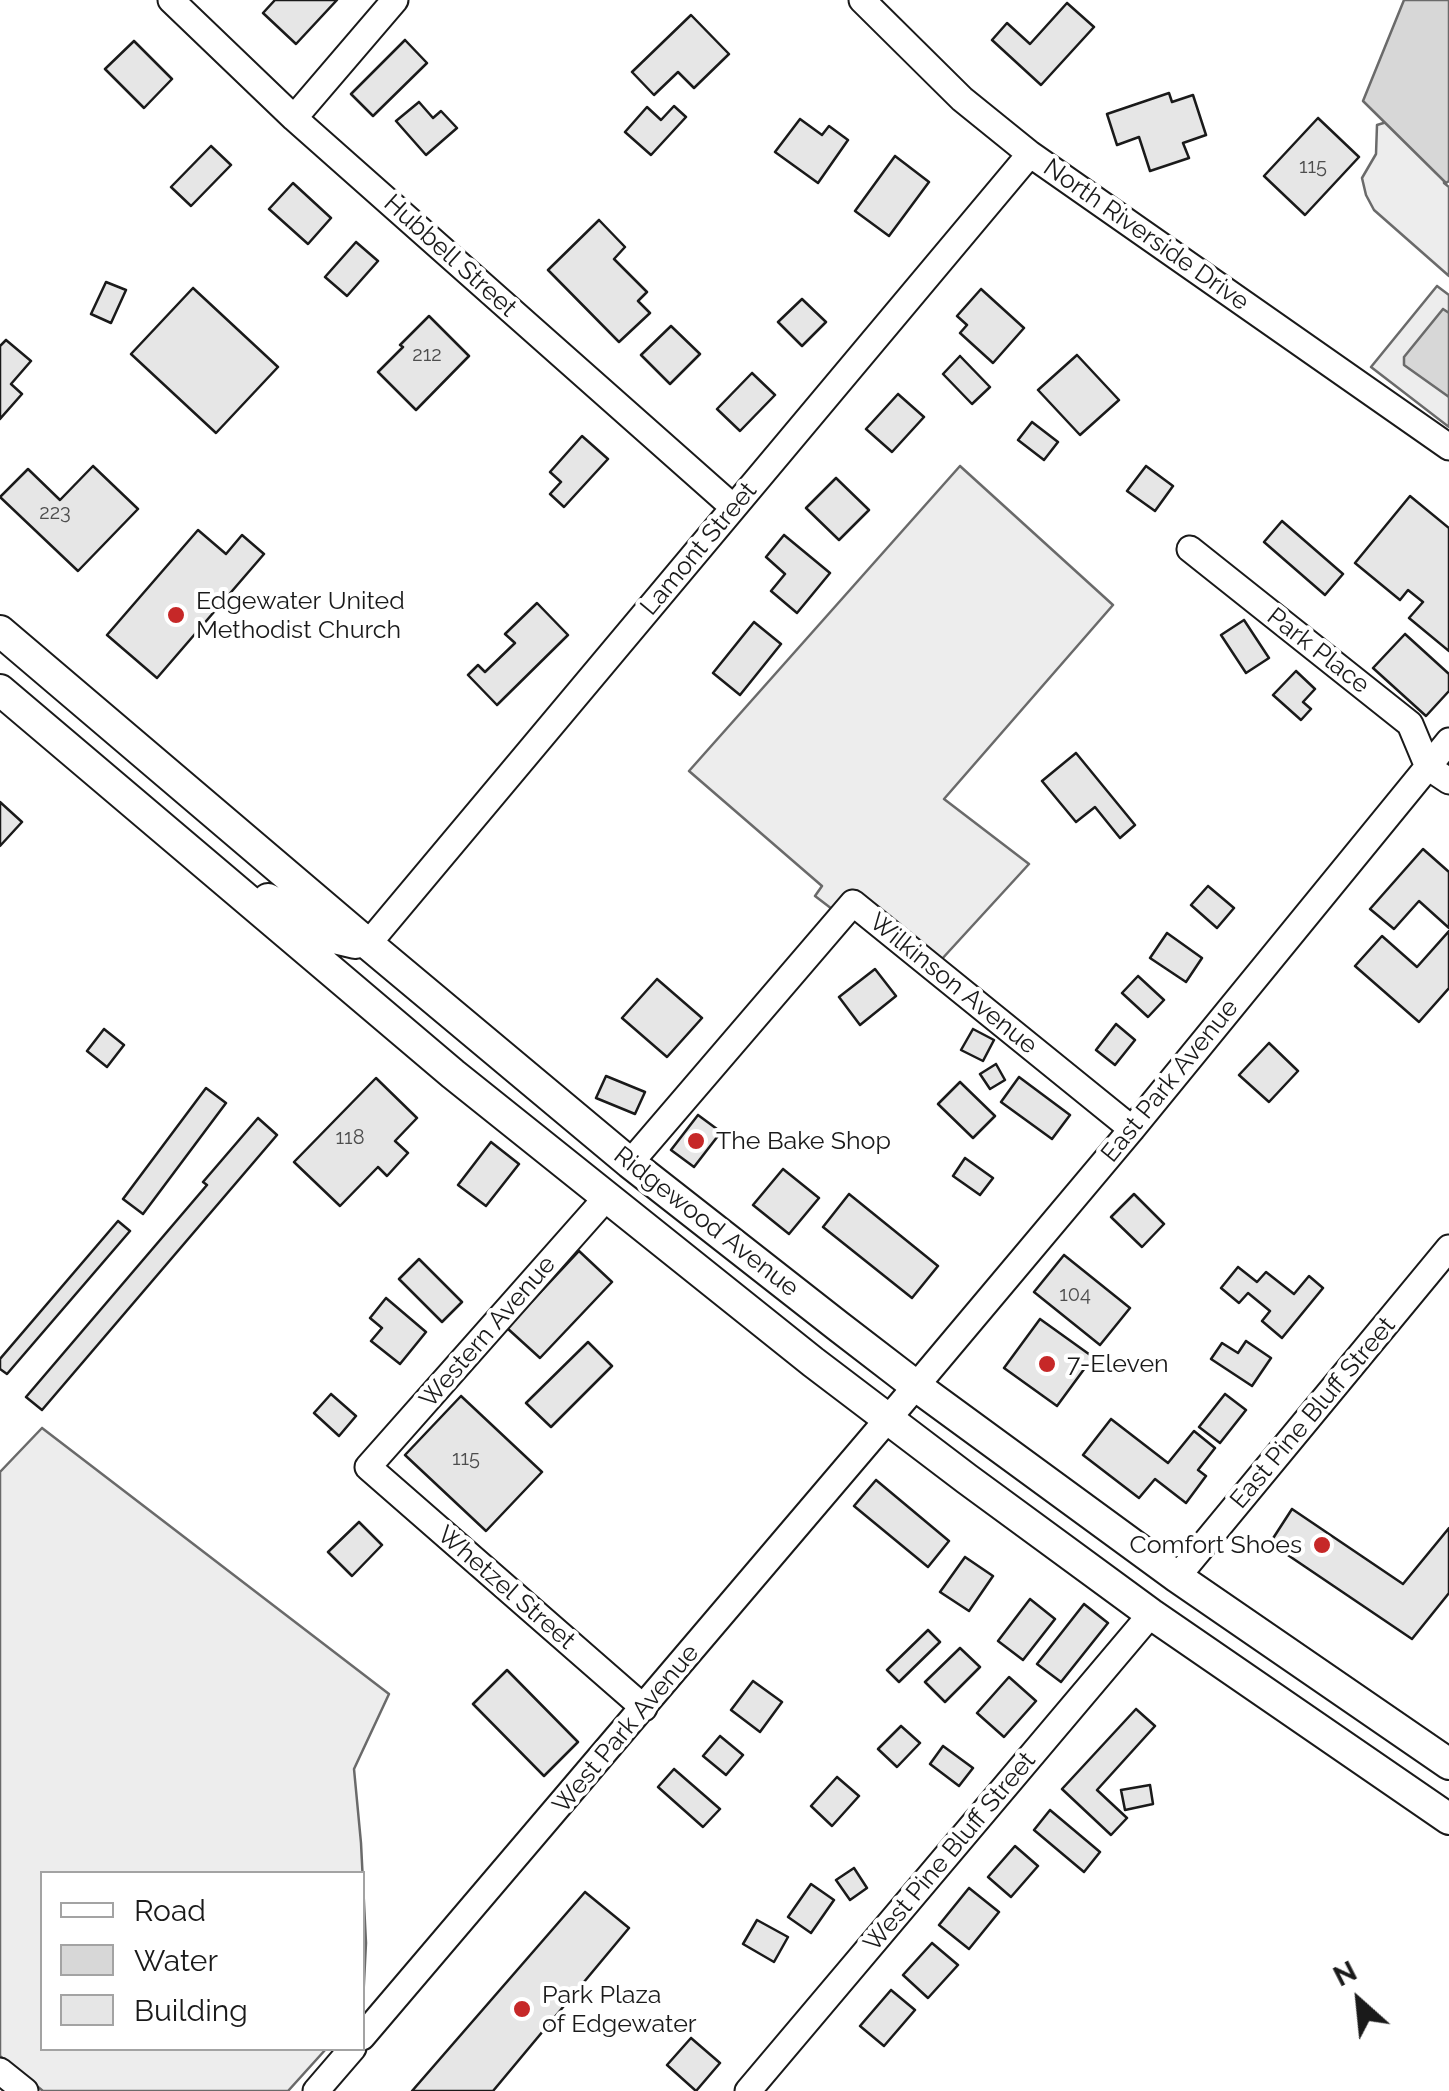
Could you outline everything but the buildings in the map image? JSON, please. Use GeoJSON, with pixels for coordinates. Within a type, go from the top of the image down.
{"type":"FeatureCollection","features":[{"type":"Feature","properties":{"kind":"main road","name":"Ridgewood Avenue"},"geometry":{"type":"LineString","coordinates":[[0,631],[630,1163],[916,1386],[1176,1577],[1445,1753]]}},
{"type":"Feature","properties":{"kind":"main road","name":"Ridgewood Avenue"},"geometry":{"type":"LineString","coordinates":[[0,690],[453,1074],[888,1420],[1152,1614],[1449,1819]]}},
{"type":"Feature","properties":{"kind":"main road"},"geometry":{"type":"LineString","coordinates":[[221,879],[246,886],[334,938],[368,944]]}},
{"type":"Feature","properties":{"kind":"main road"},"geometry":{"type":"LineString","coordinates":[[1182,1633],[1213,1630],[1397,1758],[1445,1753]]}},
{"type":"Feature","properties":{"kind":"street","name":"Hubbell Street"},"geometry":{"type":"LineString","coordinates":[[171,0],[294,118],[733,507]]}},
{"type":"Feature","properties":{"kind":"street"},"geometry":{"type":"LineString","coordinates":[[294,118],[394,0]]}},
{"type":"Feature","properties":{"kind":"street","name":"North Riverside Drive"},"geometry":{"type":"LineString","coordinates":[[862,0],[962,99],[1030,154],[1449,447]]}},
{"type":"Feature","properties":{"kind":"street","name":"Lamont Street"},"geometry":{"type":"LineString","coordinates":[[368,944],[1030,154]]}},
{"type":"Feature","properties":{"kind":"street","name":"Park Place"},"geometry":{"type":"LineString","coordinates":[[1190,549],[1410,724],[1439,774]]}},
{"type":"Feature","properties":{"kind":"street","name":"East Park Avenue"},"geometry":{"type":"LineString","coordinates":[[888,1420],[1439,774],[1449,740]]}},
{"type":"Feature","properties":{"kind":"street","name":"Wilkinson Avenue"},"geometry":{"type":"LineString","coordinates":[[630,1163],[852,904],[1132,1130]]}},
{"type":"Feature","properties":{"kind":"street","name":"Western Avenue"},"geometry":{"type":"LineString","coordinates":[[368,1467],[607,1197]]}},
{"type":"Feature","properties":{"kind":"street","name":"East Pine Bluff Street"},"geometry":{"type":"LineString","coordinates":[[1176,1577],[1449,1248]]}},
{"type":"Feature","properties":{"kind":"street","name":"West Park Avenue"},"geometry":{"type":"LineString","coordinates":[[365,2034],[888,1420]]}},
{"type":"Feature","properties":{"kind":"street","name":"Whetzel Street"},"geometry":{"type":"LineString","coordinates":[[368,1467],[644,1708]]}},
{"type":"Feature","properties":{"kind":"street","name":"West Pine Bluff Street"},"geometry":{"type":"LineString","coordinates":[[748,2091],[1152,1614]]}},
{"type":"Feature","properties":{"kind":"street"},"geometry":{"type":"LineString","coordinates":[[316,2091],[350,2051]]}},
{"type":"Feature","properties":{"kind":"street"},"geometry":{"type":"LineString","coordinates":[[0,2071],[24,2091]]}},
{"type":"Feature","properties":{"kind":"shaded area"},"geometry":{"type":"Polygon","coordinates":[[[1390,121],[1446,165],[1449,276],[1374,210],[1366,195],[1362,178],[1376,154],[1377,125],[1390,121]]]}},
{"type":"Feature","properties":{"kind":"shaded area"},"geometry":{"type":"Polygon","coordinates":[[[1437,286],[1449,295],[1449,427],[1371,367],[1437,286]]]}},
{"type":"Feature","properties":{"kind":"shaded area"},"geometry":{"type":"Polygon","coordinates":[[[960,466],[1113,605],[944,799],[1029,864],[941,960],[859,894],[844,895],[832,909],[815,896],[822,886],[689,771],[960,466]]]}},
{"type":"Feature","properties":{"kind":"shaded area"},"geometry":{"type":"Polygon","coordinates":[[[42,1428],[389,1694],[354,1769],[362,1871],[40,1871],[40,2051],[324,2051],[288,2091],[43,2091],[0,2056],[0,1472],[42,1428]]]}},
{"type":"Feature","properties":{"kind":"water"},"geometry":{"type":"Polygon","coordinates":[[[1404,0],[1449,0],[1446,183],[1363,101],[1404,0]]]}},
{"type":"Feature","properties":{"kind":"water"},"geometry":{"type":"Polygon","coordinates":[[[1443,309],[1449,313],[1449,397],[1404,365],[1404,357],[1443,309]]]}},
{"type":"Feature","properties":{"kind":"place","name":"Edgewater United Methodist Church"},"geometry":{"type":"Point","coordinates":[176,615]}},
{"type":"Feature","properties":{"kind":"place","name":"The Bake Shop"},"geometry":{"type":"Point","coordinates":[696,1141]}},
{"type":"Feature","properties":{"kind":"place","name":"7-Eleven"},"geometry":{"type":"Point","coordinates":[1047,1364]}},
{"type":"Feature","properties":{"kind":"place","name":"Comfort Shoes"},"geometry":{"type":"Point","coordinates":[1322,1545]}},
{"type":"Feature","properties":{"kind":"place","name":"Park Plaza of Edgewater"},"geometry":{"type":"Point","coordinates":[522,2009]}}]}
